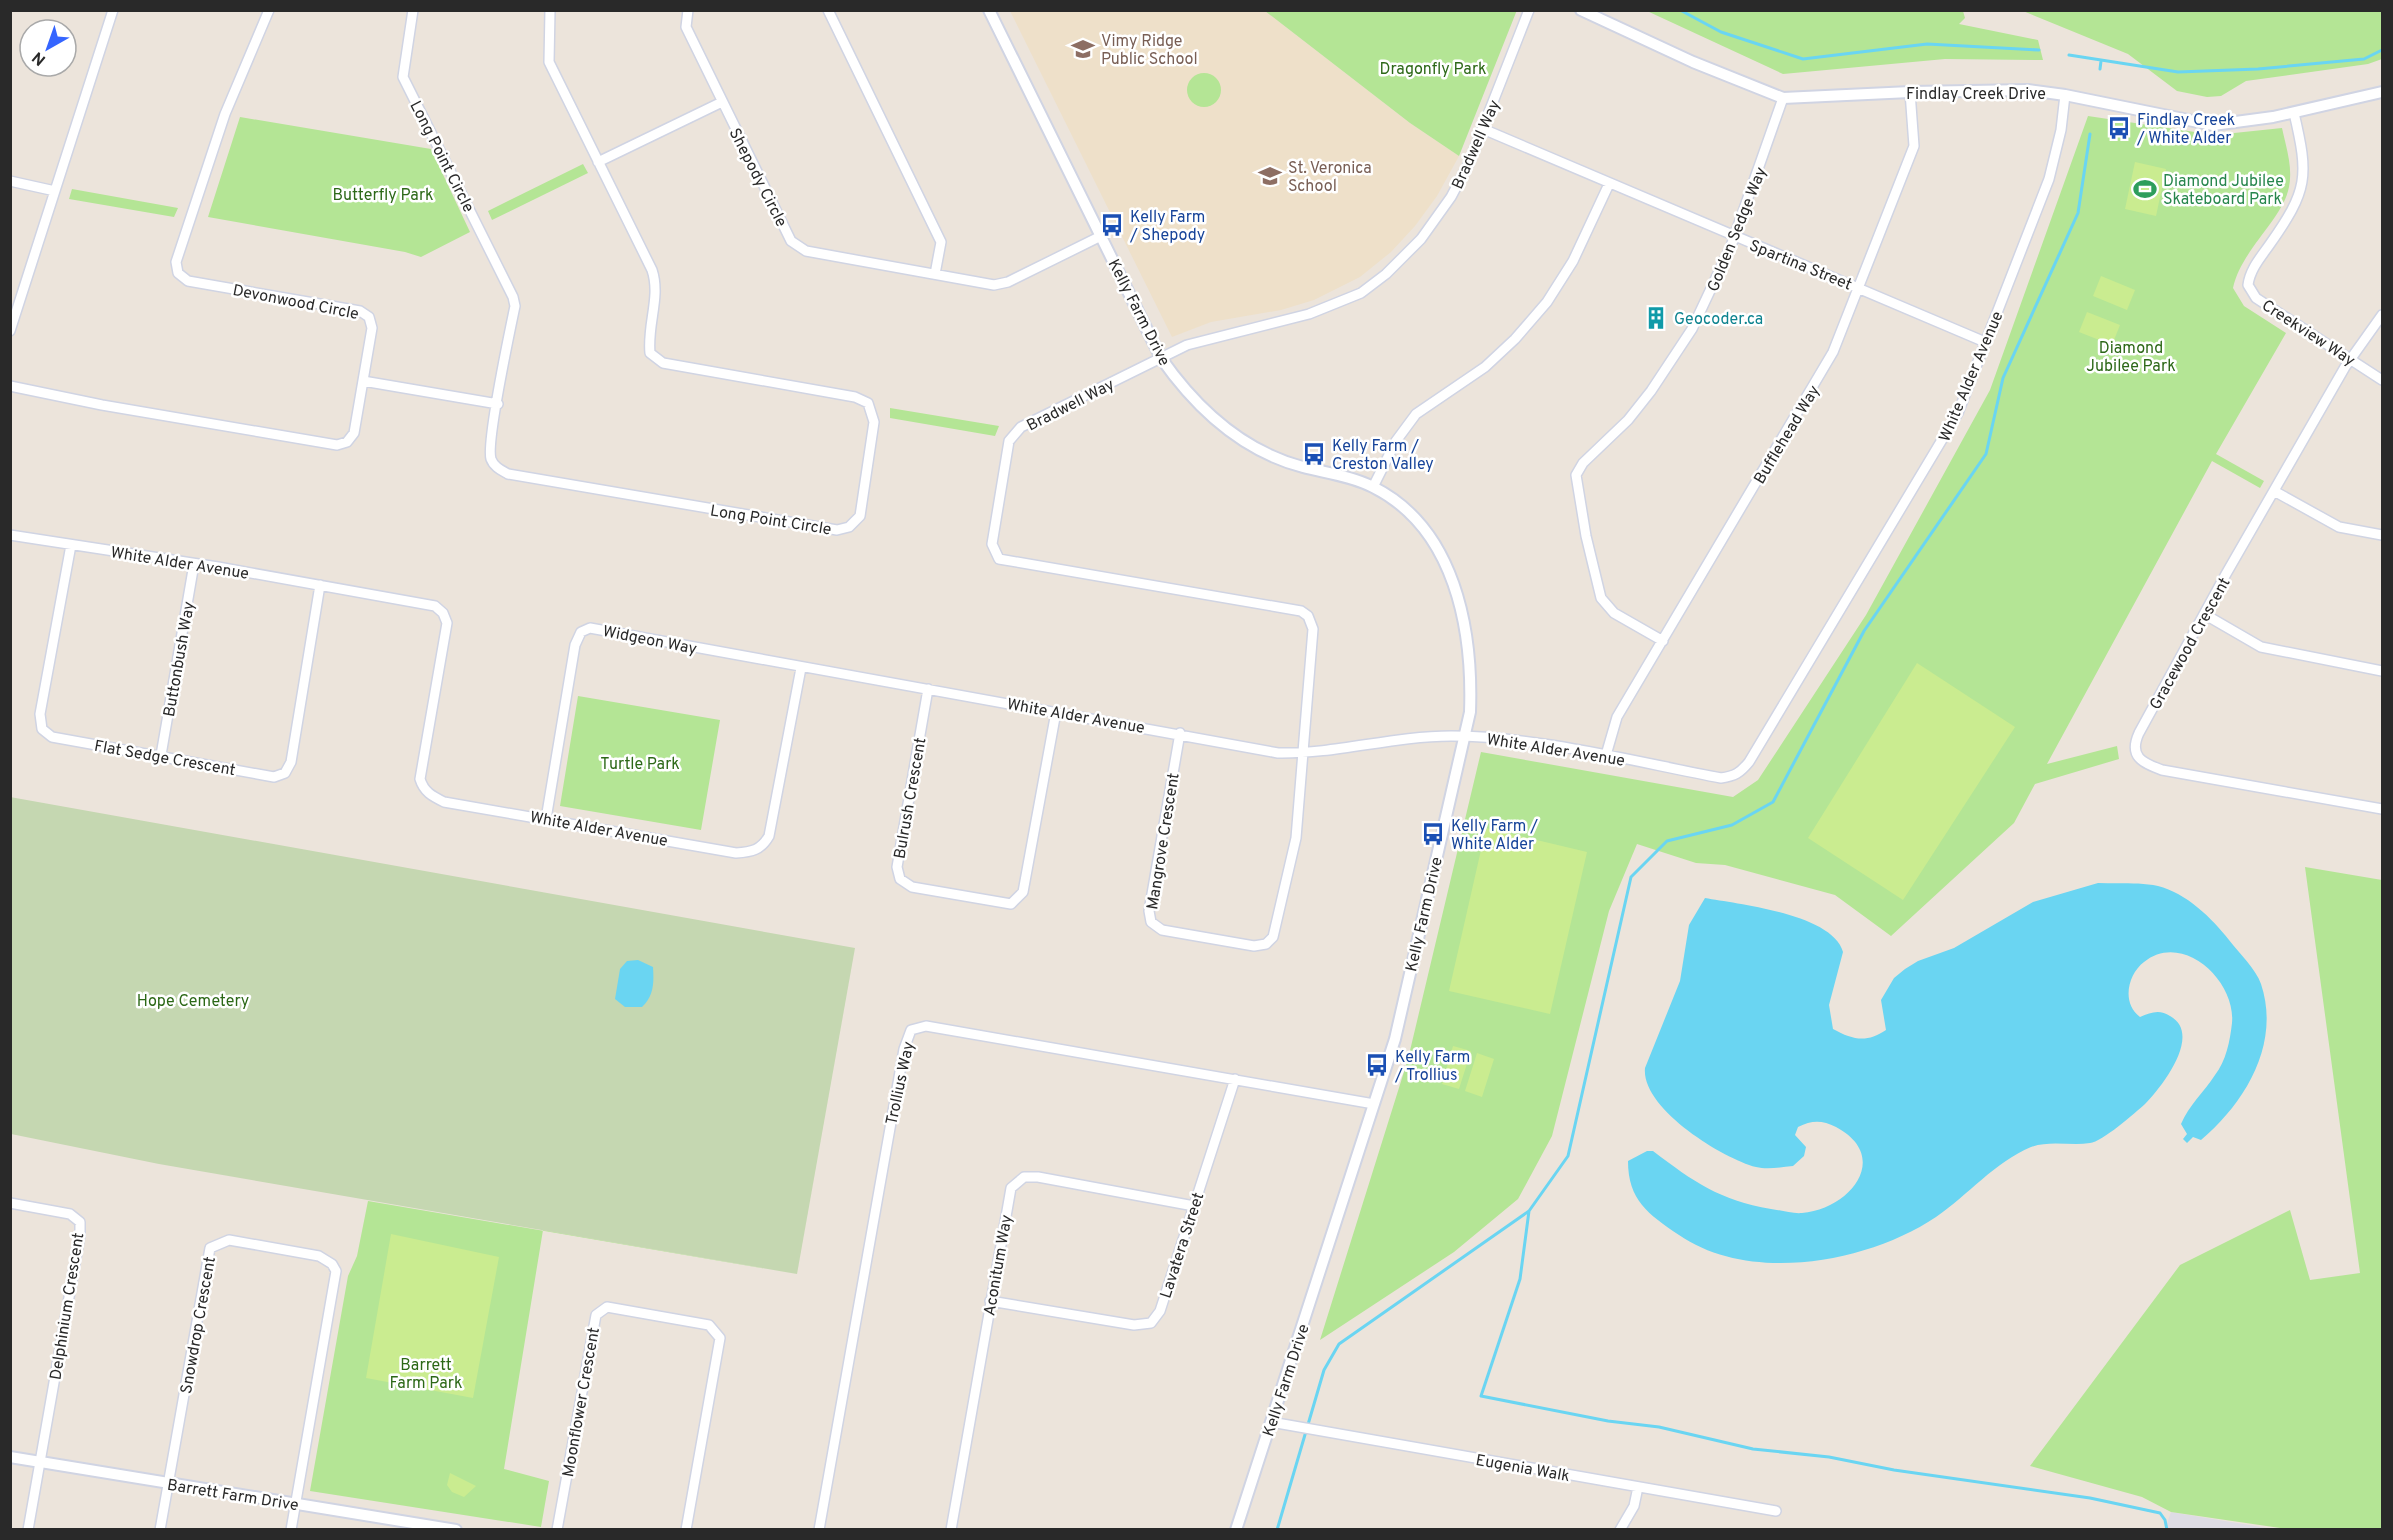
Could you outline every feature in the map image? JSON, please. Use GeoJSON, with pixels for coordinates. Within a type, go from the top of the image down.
{"type":"FeatureCollection","features":[{"type":"Feature","properties":{"kind":"street"},"geometry":{"type":"LineString","coordinates":[[10,331],[113,10]]}},
{"type":"Feature","properties":{"kind":"street","name":"Devonwood Circle"},"geometry":{"type":"LineString","coordinates":[[10,386],[102,405],[337,445],[347,442],[354,433],[372,328],[369,317],[360,311],[188,281],[178,273],[176,262],[225,114],[269,10]]}},
{"type":"Feature","properties":{"kind":"street","name":"Long Point Circle"},"geometry":{"type":"LineString","coordinates":[[413,10],[403,76],[513,297],[515,306],[491,458],[497,468],[508,474],[837,530],[849,527],[860,516],[874,422],[868,403],[855,397],[663,363],[650,352],[649,336],[657,285],[549,62],[550,10]]}},
{"type":"Feature","properties":{"kind":"street","name":"Shepody Circle"},"geometry":{"type":"LineString","coordinates":[[688,10],[686,27],[722,102],[792,241],[806,251],[994,285],[1008,282],[1101,236]]}},
{"type":"Feature","properties":{"kind":"street"},"geometry":{"type":"LineString","coordinates":[[828,10],[941,242],[935,274]]}},
{"type":"Feature","properties":{"kind":"street","name":"Kelly Farm Drive"},"geometry":{"type":"LineString","coordinates":[[989,10],[1161,358],[1203,410],[1240,438],[1282,460],[1373,487],[1399,504],[1422,524],[1448,565],[1466,635],[1471,672],[1470,712],[1395,1039],[1236,1530]]}},
{"type":"Feature","properties":{"kind":"street","name":"Bradwell Way"},"geometry":{"type":"LineString","coordinates":[[1303,753],[1313,628],[1308,616],[1301,611],[999,560],[992,544],[1009,441],[1021,427],[1187,345],[1221,334],[1309,314],[1361,293],[1408,254],[1437,219],[1469,163],[1529,10]]}},
{"type":"Feature","properties":{"kind":"street","name":"Findlay Creek Drive"},"geometry":{"type":"LineString","coordinates":[[1581,10],[1693,62],[1783,98],[1910,92],[2028,90],[2065,94],[2213,125],[2294,113],[2382,92]]}},
{"type":"Feature","properties":{"kind":"street","name":"Bufflehead Way"},"geometry":{"type":"LineString","coordinates":[[1606,755],[1613,724],[1823,373],[1860,288],[1914,146],[1910,92]]}},
{"type":"Feature","properties":{"kind":"street","name":"White Alder Avenue"},"geometry":{"type":"LineString","coordinates":[[10,535],[435,606],[443,613],[447,623],[421,765],[423,789],[444,802],[736,853],[751,852],[763,846],[773,820],[801,668],[1180,733],[1278,753],[1337,751],[1399,738],[1464,736],[1606,755],[1721,778],[1740,773],[1940,448],[1958,413],[2049,179],[2061,130],[2065,94]]}},
{"type":"Feature","properties":{"kind":"street","name":"Golden Sedge Way"},"geometry":{"type":"LineString","coordinates":[[1663,641],[1614,613],[1601,598],[1586,536],[1576,475],[1583,463],[1628,420],[1674,360],[1711,293],[1734,237],[1783,98]]}},
{"type":"Feature","properties":{"kind":"street"},"geometry":{"type":"LineString","coordinates":[[598,162],[722,102]]}},
{"type":"Feature","properties":{"kind":"street","name":"Creekview Way"},"geometry":{"type":"LineString","coordinates":[[2294,113],[2303,155],[2304,182],[2291,213],[2255,265],[2248,285],[2256,298],[2382,380]]}},
{"type":"Feature","properties":{"kind":"street","name":"Spartina Street"},"geometry":{"type":"LineString","coordinates":[[1483,129],[1985,342]]}},
{"type":"Feature","properties":{"kind":"street"},"geometry":{"type":"LineString","coordinates":[[10,181],[55,191]]}},
{"type":"Feature","properties":{"kind":"street"},"geometry":{"type":"LineString","coordinates":[[1373,487],[1396,441],[1416,414],[1485,368],[1515,339],[1547,302],[1573,261],[1609,183]]}},
{"type":"Feature","properties":{"kind":"street","name":"Gracewood Crescent"},"geometry":{"type":"LineString","coordinates":[[2382,315],[2350,359],[2274,491],[2139,733],[2134,749],[2136,757],[2143,763],[2163,770],[2382,809]]}},
{"type":"Feature","properties":{"kind":"street"},"geometry":{"type":"LineString","coordinates":[[363,381],[498,404]]}},
{"type":"Feature","properties":{"kind":"street"},"geometry":{"type":"LineString","coordinates":[[2274,491],[2339,527],[2382,535]]}},
{"type":"Feature","properties":{"kind":"street","name":"Flat Sedge Crescent"},"geometry":{"type":"LineString","coordinates":[[71,544],[40,714],[42,729],[52,737],[274,777],[285,773],[291,762],[320,585]]}},
{"type":"Feature","properties":{"kind":"street","name":"Buttonbush Way"},"geometry":{"type":"LineString","coordinates":[[161,755],[194,564]]}},
{"type":"Feature","properties":{"kind":"street"},"geometry":{"type":"LineString","coordinates":[[2205,614],[2261,647],[2382,671]]}},
{"type":"Feature","properties":{"kind":"street","name":"Widgeon Way"},"geometry":{"type":"LineString","coordinates":[[546,819],[575,645],[581,632],[599,628],[801,668]]}},
{"type":"Feature","properties":{"kind":"street","name":"Bulrush Crescent"},"geometry":{"type":"LineString","coordinates":[[928,689],[897,867],[900,879],[912,887],[1011,904],[1018,899],[1023,892],[1056,712]]}},
{"type":"Feature","properties":{"kind":"street","name":"Mangrove Crescent"},"geometry":{"type":"LineString","coordinates":[[1180,733],[1149,911],[1151,922],[1162,930],[1254,946],[1266,944],[1273,937],[1296,838],[1303,753]]}},
{"type":"Feature","properties":{"kind":"street","name":"Trollius Way"},"geometry":{"type":"LineString","coordinates":[[819,1530],[904,1048],[911,1030],[926,1026],[1374,1104]]}},
{"type":"Feature","properties":{"kind":"street","name":"Lavatera Street"},"geometry":{"type":"LineString","coordinates":[[990,1301],[1134,1325],[1151,1323],[1160,1311],[1235,1079]]}},
{"type":"Feature","properties":{"kind":"street","name":"Aconitum Way"},"geometry":{"type":"LineString","coordinates":[[951,1530],[1011,1188],[1024,1177],[1194,1206]]}},
{"type":"Feature","properties":{"kind":"street","name":"Delphinium Crescent"},"geometry":{"type":"LineString","coordinates":[[10,1203],[70,1214],[80,1222],[80,1235],[40,1462]]}},
{"type":"Feature","properties":{"kind":"street","name":"Snowdrop Crescent"},"geometry":{"type":"LineString","coordinates":[[169,1483],[210,1248],[229,1240],[319,1256],[332,1264],[336,1271],[296,1504]]}},
{"type":"Feature","properties":{"kind":"street","name":"Moonflower Crescent"},"geometry":{"type":"LineString","coordinates":[[556,1530],[595,1318],[598,1311],[606,1307],[709,1325],[720,1338],[686,1530]]}},
{"type":"Feature","properties":{"kind":"street","name":"Eugenia Walk"},"geometry":{"type":"LineString","coordinates":[[1271,1422],[1776,1511]]}},
{"type":"Feature","properties":{"kind":"street","name":"Barrett Farm Drive"},"geometry":{"type":"LineString","coordinates":[[10,1457],[424,1527],[456,1530]]}},
{"type":"Feature","properties":{"kind":"street"},"geometry":{"type":"LineString","coordinates":[[28,1530],[40,1462]]}},
{"type":"Feature","properties":{"kind":"street"},"geometry":{"type":"LineString","coordinates":[[160,1530],[169,1483]]}},
{"type":"Feature","properties":{"kind":"street"},"geometry":{"type":"LineString","coordinates":[[1620,1530],[1634,1506],[1638,1487]]}},
{"type":"Feature","properties":{"kind":"street"},"geometry":{"type":"LineString","coordinates":[[291,1530],[296,1504]]}},
{"type":"Feature","properties":{"kind":"shaded area","name":"St. Veronica School"},"geometry":{"type":"Polygon","coordinates":[[[1010,11],[1265,11],[1410,123],[1459,156],[1437,196],[1415,226],[1391,252],[1360,277],[1314,300],[1281,310],[1211,322],[1172,337],[1010,11]]]}},
{"type":"Feature","properties":{"kind":"shaded area"},"geometry":{"type":"Polygon","coordinates":[[[2171,1512],[2273,1529],[2165,1529],[2171,1512]]]}},
{"type":"Feature","properties":{"kind":"green space","name":"Dragonfly Park"},"geometry":{"type":"Polygon","coordinates":[[[1517,10],[1459,156],[1410,123],[1265,11],[1517,10]]]}},
{"type":"Feature","properties":{"kind":"green space"},"geometry":{"type":"Polygon","coordinates":[[[1647,11],[1963,11],[1965,18],[1959,24],[2038,40],[2043,60],[1945,59],[1783,74],[1647,11]]]}},
{"type":"Feature","properties":{"kind":"green space"},"geometry":{"type":"Polygon","coordinates":[[[2023,11],[2382,11],[2382,59],[2368,64],[2246,81],[2221,96],[2207,97],[2177,91],[2128,54],[2023,11]]]}},
{"type":"Feature","properties":{"kind":"green space"},"geometry":{"type":"Polygon","coordinates":[[[1204,73],[1216,78],[1221,90],[1216,102],[1204,107],[1192,102],[1187,90],[1192,78],[1204,73]]]}},
{"type":"Feature","properties":{"kind":"green space","name":"Diamond Jubilee Park"},"geometry":{"type":"Polygon","coordinates":[[[2088,116],[2215,135],[2282,128],[2290,172],[2285,199],[2244,261],[2233,288],[2244,306],[2286,333],[2216,454],[2264,481],[2260,488],[2212,461],[2047,764],[2117,746],[2119,759],[2035,784],[2014,823],[1891,936],[1835,895],[1725,865],[1696,863],[1637,844],[1609,911],[1552,1136],[1518,1199],[1454,1252],[1320,1340],[1408,1059],[1481,752],[1733,797],[1758,780],[1866,615],[1990,390],[2088,116]]]}},
{"type":"Feature","properties":{"kind":"green space","name":"Butterfly Park"},"geometry":{"type":"Polygon","coordinates":[[[240,117],[431,149],[470,232],[421,257],[405,252],[208,217],[240,117]]]}},
{"type":"Feature","properties":{"kind":"green space","name":"Diamond Jubilee Skateboard Park"},"geometry":{"type":"Polygon","coordinates":[[[2135,162],[2166,169],[2156,216],[2125,209],[2135,162]]]}},
{"type":"Feature","properties":{"kind":"green space"},"geometry":{"type":"Polygon","coordinates":[[[583,164],[588,173],[492,220],[488,211],[583,164]]]}},
{"type":"Feature","properties":{"kind":"green space"},"geometry":{"type":"Polygon","coordinates":[[[72,189],[178,208],[174,217],[69,199],[72,189]]]}},
{"type":"Feature","properties":{"kind":"green space"},"geometry":{"type":"Polygon","coordinates":[[[2101,276],[2135,290],[2127,310],[2093,296],[2101,276]]]}},
{"type":"Feature","properties":{"kind":"green space"},"geometry":{"type":"Polygon","coordinates":[[[2087,312],[2120,325],[2112,345],[2079,332],[2087,312]]]}},
{"type":"Feature","properties":{"kind":"green space"},"geometry":{"type":"Polygon","coordinates":[[[890,408],[999,426],[995,436],[890,418],[890,408]]]}},
{"type":"Feature","properties":{"kind":"green space"},"geometry":{"type":"Polygon","coordinates":[[[1917,663],[2015,727],[1903,900],[1808,838],[1917,663]]]}},
{"type":"Feature","properties":{"kind":"green space","name":"Turtle Park"},"geometry":{"type":"Polygon","coordinates":[[[578,696],[720,720],[701,830],[560,806],[578,696]]]}},
{"type":"Feature","properties":{"kind":"green space","name":"Hope Cemetery"},"geometry":{"type":"Polygon","coordinates":[[[10,797],[855,948],[797,1274],[159,1164],[11,1134],[10,797]]]}},
{"type":"Feature","properties":{"kind":"green space"},"geometry":{"type":"Polygon","coordinates":[[[1486,828],[1587,852],[1550,1014],[1449,991],[1486,828]]]}},
{"type":"Feature","properties":{"kind":"green space"},"geometry":{"type":"Polygon","coordinates":[[[2305,867],[2382,880],[2382,1529],[2287,1529],[2171,1512],[2142,1497],[2030,1466],[2180,1265],[2290,1210],[2310,1280],[2360,1273],[2305,867]]]}},
{"type":"Feature","properties":{"kind":"green space"},"geometry":{"type":"Polygon","coordinates":[[[1453,1046],[1471,1051],[1459,1089],[1442,1084],[1453,1046]]]}},
{"type":"Feature","properties":{"kind":"green space"},"geometry":{"type":"Polygon","coordinates":[[[1477,1053],[1494,1059],[1482,1097],[1465,1091],[1477,1053]]]}},
{"type":"Feature","properties":{"kind":"green space","name":"Barrett Farm Park"},"geometry":{"type":"Polygon","coordinates":[[[368,1201],[543,1231],[504,1469],[549,1481],[541,1527],[310,1491],[348,1276],[357,1256],[368,1201]]]}},
{"type":"Feature","properties":{"kind":"green space"},"geometry":{"type":"Polygon","coordinates":[[[543,1230],[797,1274],[543,1231],[543,1230]]]}},
{"type":"Feature","properties":{"kind":"green space"},"geometry":{"type":"Polygon","coordinates":[[[391,1234],[499,1257],[473,1398],[366,1378],[391,1234]]]}},
{"type":"Feature","properties":{"kind":"green space"},"geometry":{"type":"Polygon","coordinates":[[[450,1473],[476,1486],[464,1497],[452,1492],[447,1485],[450,1473]]]}},
{"type":"Feature","properties":{"kind":"water"},"geometry":{"type":"Polygon","coordinates":[[[2098,883],[2151,885],[2179,894],[2215,923],[2259,978],[2266,1006],[2266,1028],[2255,1071],[2232,1108],[2201,1140],[2193,1137],[2187,1143],[2183,1139],[2187,1134],[2181,1124],[2222,1064],[2231,1030],[2231,1007],[2216,977],[2204,965],[2190,956],[2174,952],[2159,954],[2144,962],[2134,974],[2129,989],[2130,1004],[2140,1017],[2163,1012],[2179,1024],[2182,1035],[2181,1047],[2176,1060],[2161,1086],[2145,1104],[2102,1138],[2090,1143],[2038,1145],[2018,1153],[1936,1217],[1908,1233],[1877,1246],[1843,1256],[1808,1262],[1773,1263],[1739,1259],[1708,1250],[1679,1235],[1649,1213],[1642,1205],[1632,1186],[1628,1161],[1647,1151],[1653,1151],[1695,1181],[1722,1195],[1753,1205],[1795,1213],[1820,1209],[1835,1202],[1849,1192],[1858,1180],[1863,1166],[1861,1153],[1853,1139],[1836,1127],[1817,1122],[1798,1127],[1795,1135],[1806,1147],[1804,1156],[1793,1166],[1756,1167],[1741,1162],[1705,1142],[1669,1115],[1656,1099],[1647,1083],[1645,1068],[1680,981],[1689,925],[1705,898],[1783,913],[1822,928],[1836,939],[1843,952],[1829,1005],[1833,1029],[1854,1038],[1866,1038],[1886,1030],[1881,1000],[1894,978],[1905,969],[1918,961],[1954,948],[2033,902],[2098,883]]]}},
{"type":"Feature","properties":{"kind":"water"},"geometry":{"type":"Polygon","coordinates":[[[638,960],[653,967],[651,993],[642,1007],[625,1007],[615,999],[620,969],[627,961],[638,960]]]}},
{"type":"Feature","properties":{"kind":"waterway"},"geometry":{"type":"LineString","coordinates":[[1680,10],[1721,32],[1803,59],[1927,44],[2039,50]]}},
{"type":"Feature","properties":{"kind":"waterway"},"geometry":{"type":"LineString","coordinates":[[2069,55],[2178,72],[2258,69],[2364,59],[2382,50]]}},
{"type":"Feature","properties":{"kind":"waterway"},"geometry":{"type":"LineString","coordinates":[[2100,69],[2101,61]]}},
{"type":"Feature","properties":{"kind":"waterway"},"geometry":{"type":"LineString","coordinates":[[1277,1530],[1324,1370],[1339,1344],[1529,1211],[1568,1156],[1631,877],[1667,841],[1732,825],[1773,802],[1864,631],[1986,454],[2003,378],[2078,213],[2090,134]]}},
{"type":"Feature","properties":{"kind":"waterway"},"geometry":{"type":"LineString","coordinates":[[1529,1211],[1520,1279],[1481,1396],[1608,1421],[1659,1427],[1753,1449],[1829,1457],[1894,1470],[2090,1498],[2160,1513],[2165,1520],[2167,1530]]}},
{"type":"Feature","properties":{"kind":"place","name":"Vimy Ridge Public School"},"geometry":{"type":"Point","coordinates":[1083,49]}},
{"type":"Feature","properties":{"kind":"place","name":"Findlay Creek / White Alder"},"geometry":{"type":"Point","coordinates":[2119,128]}},
{"type":"Feature","properties":{"kind":"place","name":"St. Veronica School"},"geometry":{"type":"Point","coordinates":[1270,176]}},
{"type":"Feature","properties":{"kind":"place","name":"Diamond Jubilee Skateboard Park"},"geometry":{"type":"Point","coordinates":[2145,189]}},
{"type":"Feature","properties":{"kind":"place","name":"Kelly Farm / Shepody"},"geometry":{"type":"Point","coordinates":[1112,225]}},
{"type":"Feature","properties":{"kind":"place","name":"Geocoder.ca"},"geometry":{"type":"Point","coordinates":[1656,318]}},
{"type":"Feature","properties":{"kind":"place","name":"Kelly Farm / Creston Valley"},"geometry":{"type":"Point","coordinates":[1314,454]}},
{"type":"Feature","properties":{"kind":"place","name":"Kelly Farm / White Alder"},"geometry":{"type":"Point","coordinates":[1433,834]}},
{"type":"Feature","properties":{"kind":"place","name":"Kelly Farm / Trollius"},"geometry":{"type":"Point","coordinates":[1377,1065]}}]}
